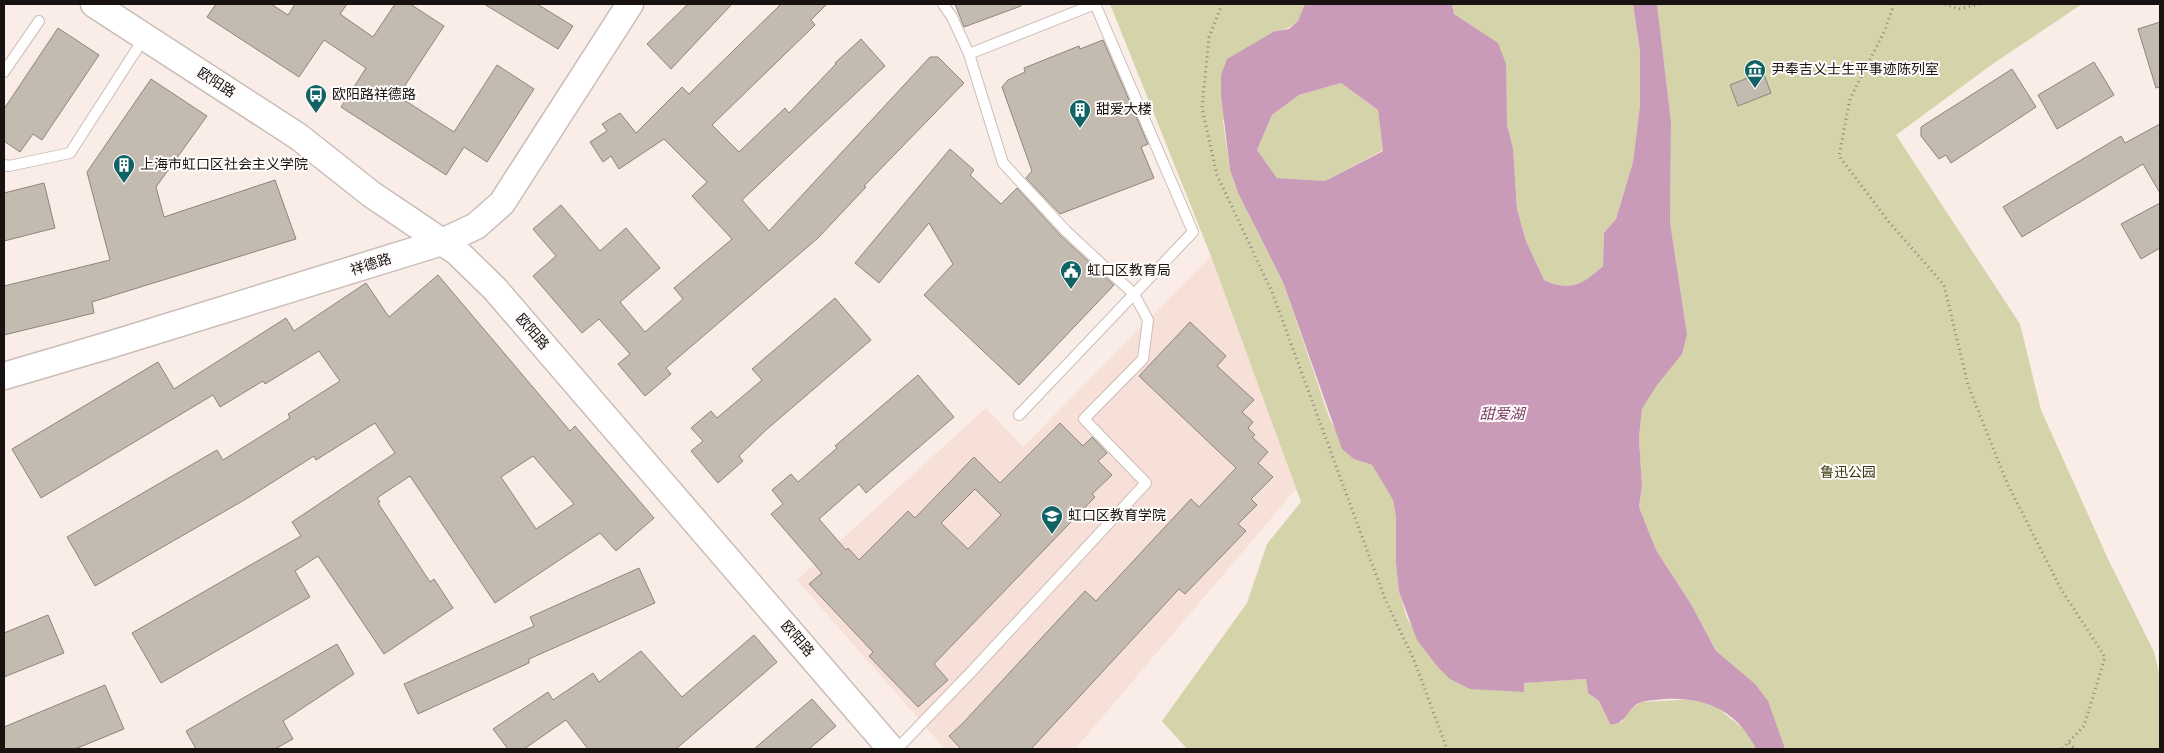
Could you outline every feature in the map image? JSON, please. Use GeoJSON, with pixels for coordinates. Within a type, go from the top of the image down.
{"type":"FeatureCollection","features":[{"type":"Feature","properties":{"kind":"street","name":"欧阳路"},"geometry":{"type":"LineString","coordinates":[[94,4],[299,137],[371,194],[442,242],[470,264],[495,289],[891,749]]}},
{"type":"Feature","properties":{"kind":"street","name":"祥德路"},"geometry":{"type":"LineString","coordinates":[[4,376],[116,344],[442,242],[476,226],[502,203],[630,4]]}},
{"type":"Feature","properties":{"kind":"lane"},"geometry":{"type":"LineString","coordinates":[[897,749],[1146,483],[1084,419],[1143,359],[1148,320],[1134,294],[1066,230],[1003,163],[969,54],[943,4]]}},
{"type":"Feature","properties":{"kind":"lane"},"geometry":{"type":"LineString","coordinates":[[969,54],[1095,4],[1192,232],[1019,415]]}},
{"type":"Feature","properties":{"kind":"lane"},"geometry":{"type":"LineString","coordinates":[[4,72],[40,21]]}},
{"type":"Feature","properties":{"kind":"lane"},"geometry":{"type":"LineString","coordinates":[[4,165],[9,166],[70,153],[145,37]]}},
{"type":"Feature","properties":{"kind":"path"},"geometry":{"type":"LineString","coordinates":[[1222,4],[1209,37],[1202,108],[1216,176],[1272,292],[1385,599],[1414,660],[1447,749]]}},
{"type":"Feature","properties":{"kind":"path"},"geometry":{"type":"LineString","coordinates":[[1894,4],[1885,30],[1850,99],[1839,156],[1889,222],[1944,285],[1968,385],[2007,483],[2061,589],[2105,657],[2084,726],[2062,749]]}},
{"type":"Feature","properties":{"kind":"path"},"geometry":{"type":"LineString","coordinates":[[1945,4],[1959,9],[1980,4]]}},
{"type":"Feature","properties":{"kind":"path"},"geometry":{"type":"LineString","coordinates":[[2070,742],[2075,749]]}},
{"type":"Feature","properties":{"kind":"shaded area","name":"虹口区教育学院"},"geometry":{"type":"Polygon","coordinates":[[[1211,256],[1296,489],[1075,749],[945,749],[797,580],[986,408],[1023,447],[1211,256]]]}},
{"type":"Feature","properties":{"kind":"green space"},"geometry":{"type":"Polygon","coordinates":[[[1110,4],[1305,4],[1299,20],[1295,24],[1275,31],[1223,121],[1230,170],[1238,193],[1283,282],[1330,420],[1354,459],[1372,465],[1393,500],[1396,517],[1396,564],[1399,592],[1407,618],[1437,666],[1524,692],[1524,683],[1586,679],[1588,693],[1599,701],[1610,724],[1622,722],[1626,713],[1641,702],[1695,699],[1718,708],[1747,732],[1756,749],[1187,749],[1162,721],[1247,603],[1267,544],[1301,502],[1211,256],[1110,4]]]}},
{"type":"Feature","properties":{"kind":"green space"},"geometry":{"type":"Polygon","coordinates":[[[1452,4],[1633,4],[1640,51],[1640,105],[1633,162],[1616,219],[1604,233],[1603,266],[1576,285],[1562,286],[1544,280],[1526,241],[1517,209],[1513,148],[1507,125],[1472,26],[1454,14],[1452,4]]]}},
{"type":"Feature","properties":{"kind":"green space","name":"鲁迅公园"},"geometry":{"type":"Polygon","coordinates":[[[1657,4],[2082,4],[1994,63],[1896,135],[2020,324],[2041,410],[2108,559],[2154,652],[2160,678],[2160,749],[1785,749],[1726,661],[1716,651],[1691,604],[1656,550],[1639,507],[1642,486],[1639,438],[1642,409],[1687,334],[1670,222],[1671,122],[1657,4]]]}},
{"type":"Feature","properties":{"kind":"green space"},"geometry":{"type":"Polygon","coordinates":[[[1341,83],[1378,110],[1383,150],[1325,181],[1277,178],[1257,150],[1272,115],[1299,95],[1341,83]]]}},
{"type":"Feature","properties":{"kind":"water","name":"甜爱湖"},"geometry":{"type":"Polygon","coordinates":[[[1305,4],[1452,4],[1454,14],[1498,43],[1506,64],[1507,125],[1513,148],[1517,209],[1526,241],[1544,280],[1553,284],[1569,286],[1576,285],[1589,278],[1603,266],[1604,233],[1616,219],[1633,162],[1640,105],[1640,51],[1633,4],[1657,4],[1671,122],[1670,222],[1687,334],[1682,354],[1657,385],[1642,409],[1639,438],[1642,486],[1639,507],[1656,550],[1691,604],[1716,651],[1755,684],[1768,701],[1785,749],[1756,749],[1740,725],[1730,716],[1707,704],[1680,699],[1639,703],[1619,723],[1610,724],[1599,701],[1588,693],[1586,679],[1524,683],[1524,692],[1470,689],[1450,679],[1437,666],[1417,640],[1399,592],[1396,564],[1396,517],[1393,500],[1372,465],[1354,459],[1342,449],[1283,282],[1238,193],[1230,170],[1221,95],[1221,75],[1227,59],[1275,31],[1289,29],[1298,21],[1305,4]],[[1341,83],[1299,95],[1272,115],[1257,150],[1277,178],[1325,181],[1383,151],[1378,110],[1341,83]]]}},
{"type":"Feature","properties":{"kind":"building"},"geometry":{"type":"Polygon","coordinates":[[[216,4],[271,4],[288,15],[295,4],[347,4],[340,14],[373,37],[395,4],[410,4],[444,26],[398,96],[454,132],[497,65],[534,89],[487,162],[464,147],[446,175],[341,107],[366,68],[324,40],[299,77],[207,17],[216,4]]]}},
{"type":"Feature","properties":{"kind":"building"},"geometry":{"type":"Polygon","coordinates":[[[484,4],[537,4],[573,26],[558,49],[484,4]]]}},
{"type":"Feature","properties":{"kind":"building"},"geometry":{"type":"Polygon","coordinates":[[[688,4],[732,4],[671,69],[647,44],[688,4]]]}},
{"type":"Feature","properties":{"kind":"building"},"geometry":{"type":"Polygon","coordinates":[[[781,4],[827,4],[811,20],[815,25],[712,125],[739,152],[785,108],[789,113],[835,63],[861,39],[885,66],[742,200],[769,231],[930,57],[938,57],[964,83],[864,186],[866,187],[818,238],[666,368],[671,374],[645,396],[618,364],[630,354],[599,319],[582,333],[533,276],[556,256],[533,229],[561,205],[600,251],[626,228],[660,268],[620,302],[645,332],[683,299],[674,288],[732,239],[692,196],[707,182],[664,139],[619,169],[611,156],[603,162],[590,142],[607,131],[602,124],[620,113],[636,133],[682,87],[689,94],[781,4]]]}},
{"type":"Feature","properties":{"kind":"building"},"geometry":{"type":"Polygon","coordinates":[[[955,4],[1021,4],[1021,6],[964,27],[955,4]]]}},
{"type":"Feature","properties":{"kind":"building"},"geometry":{"type":"Polygon","coordinates":[[[2160,22],[2160,87],[2156,88],[2138,29],[2160,22]]]}},
{"type":"Feature","properties":{"kind":"building"},"geometry":{"type":"Polygon","coordinates":[[[58,28],[99,55],[42,140],[33,134],[20,152],[4,141],[4,109],[58,28]]]}},
{"type":"Feature","properties":{"kind":"building","name":"甜爱大楼"},"geometry":{"type":"Polygon","coordinates":[[[1103,40],[1148,144],[1141,147],[1154,178],[1060,214],[1026,178],[1032,171],[1002,87],[1008,80],[1025,72],[1024,68],[1079,46],[1080,49],[1103,40]]]}},
{"type":"Feature","properties":{"kind":"building"},"geometry":{"type":"Polygon","coordinates":[[[2094,62],[2114,95],[2057,129],[2038,95],[2094,62]]]}},
{"type":"Feature","properties":{"kind":"building"},"geometry":{"type":"Polygon","coordinates":[[[2012,69],[2036,107],[1951,163],[1946,155],[1939,159],[1921,136],[1921,127],[2012,69]]]}},
{"type":"Feature","properties":{"kind":"building"},"geometry":{"type":"Polygon","coordinates":[[[1763,72],[1771,93],[1738,106],[1730,85],[1763,72]]]}},
{"type":"Feature","properties":{"kind":"building","name":"上海市虹口区社会主义学院"},"geometry":{"type":"Polygon","coordinates":[[[151,79],[207,116],[156,187],[164,217],[275,180],[296,239],[92,302],[94,313],[4,335],[4,286],[110,260],[87,172],[151,79]]]}},
{"type":"Feature","properties":{"kind":"building"},"geometry":{"type":"Polygon","coordinates":[[[2160,124],[2160,193],[2143,164],[2022,237],[2003,207],[2121,136],[2125,143],[2160,124]]]}},
{"type":"Feature","properties":{"kind":"building","name":"虹口区教育局"},"geometry":{"type":"Polygon","coordinates":[[[950,149],[974,170],[970,175],[1001,204],[1017,188],[1061,236],[1114,285],[1019,385],[924,295],[953,264],[929,223],[879,283],[855,263],[950,149]]]}},
{"type":"Feature","properties":{"kind":"building"},"geometry":{"type":"Polygon","coordinates":[[[44,183],[55,228],[4,241],[4,193],[44,183]]]}},
{"type":"Feature","properties":{"kind":"building"},"geometry":{"type":"Polygon","coordinates":[[[2160,203],[2160,248],[2141,259],[2121,224],[2160,203]]]}},
{"type":"Feature","properties":{"kind":"building"},"geometry":{"type":"Polygon","coordinates":[[[438,275],[570,431],[575,426],[654,518],[616,551],[600,533],[495,603],[410,476],[377,498],[380,502],[378,503],[430,582],[434,579],[453,608],[384,654],[318,556],[295,571],[310,597],[161,683],[132,633],[301,536],[292,522],[395,453],[375,423],[316,460],[314,456],[246,499],[95,586],[67,537],[217,450],[223,460],[290,418],[288,414],[340,381],[319,351],[265,384],[263,381],[220,407],[213,395],[41,498],[12,449],[158,362],[174,389],[286,318],[294,331],[366,283],[389,317],[438,275]],[[533,456],[501,477],[536,529],[574,504],[533,456]]]}},
{"type":"Feature","properties":{"kind":"building"},"geometry":{"type":"Polygon","coordinates":[[[835,298],[871,340],[766,430],[739,456],[743,461],[718,483],[691,451],[703,441],[691,428],[711,411],[717,418],[762,380],[752,369],[835,298]]]}},
{"type":"Feature","properties":{"kind":"building"},"geometry":{"type":"Polygon","coordinates":[[[1190,322],[1226,356],[1217,366],[1254,400],[1242,412],[1253,422],[1248,428],[1255,435],[1252,437],[1268,452],[1258,463],[1273,477],[1251,499],[1257,505],[1238,524],[1246,531],[1185,594],[1179,589],[1031,749],[961,749],[949,736],[1085,591],[1096,601],[1191,499],[1199,507],[1236,468],[1139,376],[1190,322]]]}},
{"type":"Feature","properties":{"kind":"building"},"geometry":{"type":"Polygon","coordinates":[[[918,375],[954,417],[866,493],[859,484],[819,519],[846,550],[848,548],[859,560],[908,511],[915,518],[974,457],[1000,483],[1060,423],[1083,446],[1092,437],[1107,453],[1098,461],[1112,475],[1092,494],[1095,497],[934,664],[948,680],[918,707],[869,656],[873,652],[809,584],[822,573],[771,514],[783,504],[772,490],[791,474],[798,482],[837,448],[835,446],[918,375]],[[975,489],[941,523],[968,549],[1001,515],[975,489]]]}},
{"type":"Feature","properties":{"kind":"building"},"geometry":{"type":"Polygon","coordinates":[[[639,568],[655,603],[529,659],[529,663],[418,714],[404,684],[534,626],[530,617],[639,568]]]}},
{"type":"Feature","properties":{"kind":"building"},"geometry":{"type":"Polygon","coordinates":[[[48,615],[64,653],[4,677],[4,633],[48,615]]]}},
{"type":"Feature","properties":{"kind":"building"},"geometry":{"type":"Polygon","coordinates":[[[754,635],[777,662],[676,749],[588,749],[566,720],[524,749],[508,749],[493,729],[548,692],[553,700],[593,673],[599,682],[641,651],[682,697],[754,635]]]}},
{"type":"Feature","properties":{"kind":"building"},"geometry":{"type":"Polygon","coordinates":[[[337,644],[354,674],[283,721],[293,739],[275,749],[196,749],[186,731],[337,644]]]}},
{"type":"Feature","properties":{"kind":"building"},"geometry":{"type":"Polygon","coordinates":[[[105,685],[124,729],[75,749],[4,749],[4,727],[105,685]]]}},
{"type":"Feature","properties":{"kind":"building"},"geometry":{"type":"Polygon","coordinates":[[[812,699],[836,726],[809,749],[754,749],[812,699]]]}},
{"type":"Feature","properties":{"kind":"place","name":"尹奉吉义士生平事迹陈列室"},"geometry":{"type":"Point","coordinates":[1755,89]}},
{"type":"Feature","properties":{"kind":"place","name":"欧阳路祥德路"},"geometry":{"type":"Point","coordinates":[316,114]}},
{"type":"Feature","properties":{"kind":"place","name":"甜爱大楼"},"geometry":{"type":"Point","coordinates":[1080,129]}},
{"type":"Feature","properties":{"kind":"place","name":"上海市虹口区社会主义学院"},"geometry":{"type":"Point","coordinates":[124,184]}},
{"type":"Feature","properties":{"kind":"place","name":"虹口区教育局"},"geometry":{"type":"Point","coordinates":[1071,290]}},
{"type":"Feature","properties":{"kind":"place","name":"虹口区教育学院"},"geometry":{"type":"Point","coordinates":[1052,535]}}]}
